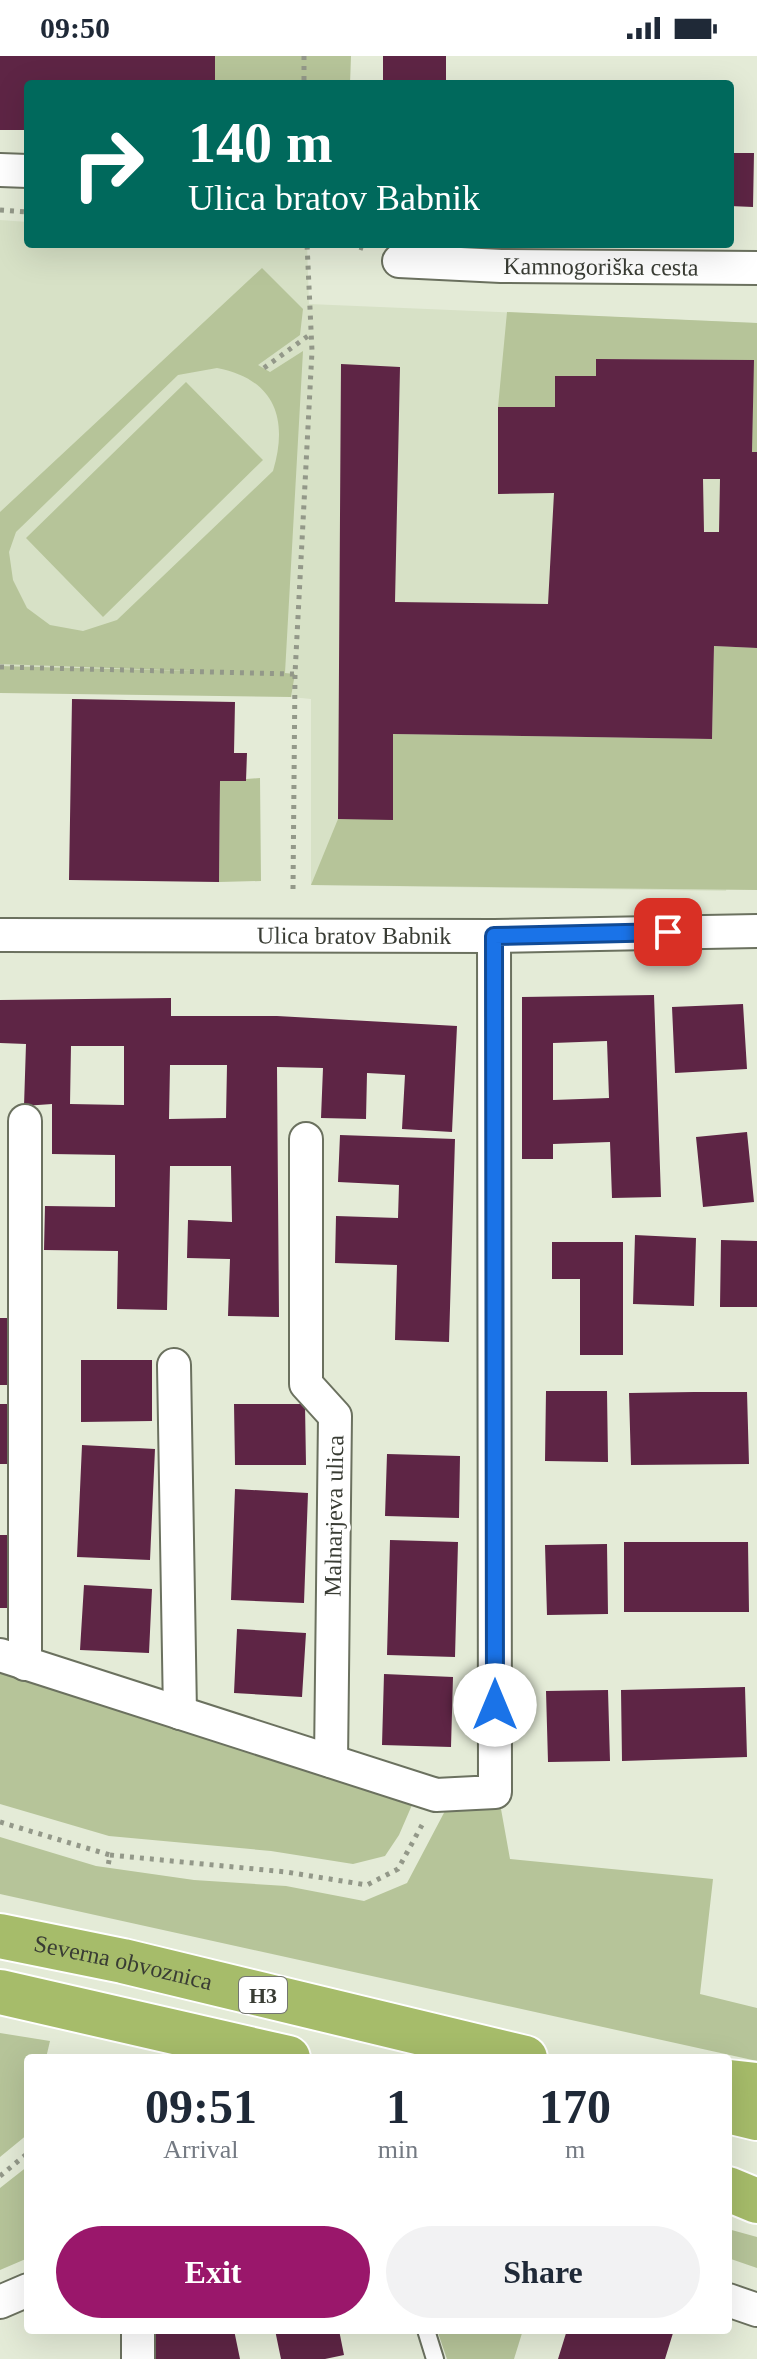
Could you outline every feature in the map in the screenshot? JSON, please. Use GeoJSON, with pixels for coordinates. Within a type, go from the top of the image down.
{"type":"FeatureCollection","features":[{"type":"Feature","properties":{"kind":"highway","name":"Severna obvoznica"},"geometry":{"type":"LineString","coordinates":[[0,1936],[508,2054]]}},
{"type":"Feature","properties":{"kind":"highway","name":"H3"},"geometry":{"type":"LineString","coordinates":[[0,1992],[271,2054]]}},
{"type":"Feature","properties":{"kind":"highway"},"geometry":{"type":"LineString","coordinates":[[732,2082],[757,2085]]}},
{"type":"Feature","properties":{"kind":"highway"},"geometry":{"type":"LineString","coordinates":[[732,2112],[757,2118]]}},
{"type":"Feature","properties":{"kind":"highway"},"geometry":{"type":"LineString","coordinates":[[732,2172],[757,2180]]}},
{"type":"Feature","properties":{"kind":"highway"},"geometry":{"type":"LineString","coordinates":[[732,2191],[757,2201]]}},
{"type":"Feature","properties":{"kind":"street"},"geometry":{"type":"LineString","coordinates":[[0,170],[24,171]]}},
{"type":"Feature","properties":{"kind":"street","name":"Kamnogoriška cesta"},"geometry":{"type":"LineString","coordinates":[[399,261],[501,266],[757,268]]}},
{"type":"Feature","properties":{"kind":"street","name":"Ulica bratov Babnik"},"geometry":{"type":"LineString","coordinates":[[0,935],[494,936],[757,931]]}},
{"type":"Feature","properties":{"kind":"street"},"geometry":{"type":"LineString","coordinates":[[25,1121],[13,1659],[436,1795],[495,1792],[494,936]]}},
{"type":"Feature","properties":{"kind":"street","name":"Malnarjeva ulica"},"geometry":{"type":"LineString","coordinates":[[306,1139],[306,1384],[335,1416],[331,1761]]}},
{"type":"Feature","properties":{"kind":"street"},"geometry":{"type":"LineString","coordinates":[[174,1365],[180,1713]]}},
{"type":"Feature","properties":{"kind":"street"},"geometry":{"type":"LineString","coordinates":[[0,2302],[24,2292]]}},
{"type":"Feature","properties":{"kind":"street"},"geometry":{"type":"LineString","coordinates":[[732,2301],[757,2310]]}},
{"type":"Feature","properties":{"kind":"street"},"geometry":{"type":"LineString","coordinates":[[138,2334],[138,2359]]}},
{"type":"Feature","properties":{"kind":"lane"},"geometry":{"type":"LineString","coordinates":[[427,2334],[435,2359]]}},
{"type":"Feature","properties":{"kind":"path"},"geometry":{"type":"LineString","coordinates":[[304,56],[304,80]]}},
{"type":"Feature","properties":{"kind":"path"},"geometry":{"type":"LineString","coordinates":[[0,210],[24,212]]}},
{"type":"Feature","properties":{"kind":"path"},"geometry":{"type":"LineString","coordinates":[[293,889],[295,674],[312,333],[307,248]]}},
{"type":"Feature","properties":{"kind":"path"},"geometry":{"type":"LineString","coordinates":[[264,368],[312,333]]}},
{"type":"Feature","properties":{"kind":"path"},"geometry":{"type":"LineString","coordinates":[[0,667],[295,674]]}},
{"type":"Feature","properties":{"kind":"path"},"geometry":{"type":"LineString","coordinates":[[0,1822],[110,1855],[286,1872],[367,1885],[398,1869],[436,1795]]}},
{"type":"Feature","properties":{"kind":"path"},"geometry":{"type":"LineString","coordinates":[[108,1866],[110,1855]]}},
{"type":"Feature","properties":{"kind":"path"},"geometry":{"type":"LineString","coordinates":[[0,2176],[24,2156]]}},
{"type":"Feature","properties":{"kind":"shaded area"},"geometry":{"type":"Polygon","coordinates":[[[215,56],[351,56],[350,80],[215,80],[215,56]]]}},
{"type":"Feature","properties":{"kind":"shaded area"},"geometry":{"type":"Polygon","coordinates":[[[0,220],[24,222],[24,248],[307,248],[309,304],[757,323],[757,702],[726,891],[311,885],[311,699],[291,697],[295,674],[0,666],[0,220]]]}},
{"type":"Feature","properties":{"kind":"shaded area"},"geometry":{"type":"Polygon","coordinates":[[[262,268],[303,309],[300,335],[258,365],[270,372],[303,351],[285,673],[295,674],[291,697],[0,693],[0,666],[194,671],[0,664],[0,512],[262,268]],[[217,368],[178,375],[16,532],[9,552],[13,580],[27,608],[50,625],[83,631],[117,620],[273,471],[279,434],[272,404],[264,391],[236,373],[217,368]]]}},
{"type":"Feature","properties":{"kind":"shaded area"},"geometry":{"type":"Polygon","coordinates":[[[507,312],[757,323],[757,452],[752,452],[753,360],[597,359],[596,376],[555,376],[555,407],[498,407],[507,312]]]}},
{"type":"Feature","properties":{"kind":"shaded area"},"geometry":{"type":"Polygon","coordinates":[[[186,382],[263,460],[103,617],[26,538],[186,382]]]}},
{"type":"Feature","properties":{"kind":"shaded area"},"geometry":{"type":"Polygon","coordinates":[[[714,646],[757,648],[757,890],[311,885],[338,819],[393,819],[393,734],[712,739],[714,646]]]}},
{"type":"Feature","properties":{"kind":"shaded area"},"geometry":{"type":"Polygon","coordinates":[[[260,778],[261,881],[219,882],[220,781],[260,778]]]}},
{"type":"Feature","properties":{"kind":"shaded area"},"geometry":{"type":"Polygon","coordinates":[[[0,1672],[412,1805],[399,1835],[385,1856],[353,1864],[271,1851],[109,1836],[0,1804],[0,1672]]]}},
{"type":"Feature","properties":{"kind":"shaded area"},"geometry":{"type":"Polygon","coordinates":[[[446,1809],[501,1809],[510,1859],[713,1879],[700,1994],[757,2008],[757,2061],[0,1894],[0,1837],[96,1866],[194,1880],[286,1886],[364,1901],[407,1883],[446,1809]]]}},
{"type":"Feature","properties":{"kind":"shaded area"},"geometry":{"type":"Polygon","coordinates":[[[0,2033],[50,2041],[47,2054],[24,2054],[24,2137],[0,2157],[0,2033]]]}},
{"type":"Feature","properties":{"kind":"shaded area"},"geometry":{"type":"Polygon","coordinates":[[[24,2169],[24,2260],[0,2270],[0,2188],[24,2169]]]}},
{"type":"Feature","properties":{"kind":"shaded area"},"geometry":{"type":"Polygon","coordinates":[[[732,2230],[757,2237],[757,2268],[732,2259],[732,2230]]]}},
{"type":"Feature","properties":{"kind":"shaded area"},"geometry":{"type":"Polygon","coordinates":[[[438,2334],[522,2334],[514,2359],[447,2359],[438,2334]]]}},
{"type":"Feature","properties":{"kind":"building"},"geometry":{"type":"Polygon","coordinates":[[[0,56],[215,56],[215,80],[24,80],[24,130],[0,130],[0,56]]]}},
{"type":"Feature","properties":{"kind":"building"},"geometry":{"type":"Polygon","coordinates":[[[383,56],[446,56],[446,80],[383,80],[383,56]]]}},
{"type":"Feature","properties":{"kind":"building"},"geometry":{"type":"Polygon","coordinates":[[[734,153],[754,153],[753,207],[734,206],[734,153]]]}},
{"type":"Feature","properties":{"kind":"building"},"geometry":{"type":"Polygon","coordinates":[[[596,359],[754,360],[752,452],[757,452],[757,648],[714,646],[712,739],[393,734],[393,820],[338,819],[341,364],[400,367],[395,602],[548,604],[554,493],[498,494],[498,407],[555,407],[555,376],[596,376],[596,359]],[[703,479],[704,532],[719,532],[720,479],[703,479]]]}},
{"type":"Feature","properties":{"kind":"building"},"geometry":{"type":"Polygon","coordinates":[[[72,699],[235,702],[234,753],[247,753],[246,781],[220,781],[219,882],[69,880],[72,699]]]}},
{"type":"Feature","properties":{"kind":"building"},"geometry":{"type":"Polygon","coordinates":[[[654,995],[661,1197],[612,1198],[610,1142],[553,1144],[553,1159],[522,1159],[522,997],[654,995]],[[607,1041],[553,1043],[553,1100],[609,1098],[607,1041]]]}},
{"type":"Feature","properties":{"kind":"building"},"geometry":{"type":"Polygon","coordinates":[[[171,998],[171,1016],[277,1016],[457,1026],[452,1132],[402,1129],[405,1075],[367,1073],[366,1119],[321,1118],[323,1068],[277,1067],[279,1317],[228,1316],[230,1259],[187,1258],[188,1220],[232,1222],[231,1166],[170,1166],[167,1310],[117,1309],[118,1251],[44,1250],[45,1206],[115,1207],[115,1155],[52,1154],[52,1104],[24,1106],[26,1044],[0,1043],[0,1000],[171,998]],[[71,1046],[70,1104],[124,1105],[124,1046],[71,1046]],[[170,1065],[169,1119],[226,1118],[227,1065],[170,1065]]]}},
{"type":"Feature","properties":{"kind":"building"},"geometry":{"type":"Polygon","coordinates":[[[743,1004],[747,1069],[675,1073],[672,1007],[743,1004]]]}},
{"type":"Feature","properties":{"kind":"building"},"geometry":{"type":"Polygon","coordinates":[[[747,1132],[754,1202],[703,1207],[696,1137],[747,1132]]]}},
{"type":"Feature","properties":{"kind":"building"},"geometry":{"type":"Polygon","coordinates":[[[340,1135],[455,1139],[449,1342],[395,1340],[397,1265],[335,1263],[336,1216],[398,1218],[399,1185],[338,1182],[340,1135]]]}},
{"type":"Feature","properties":{"kind":"building"},"geometry":{"type":"Polygon","coordinates":[[[635,1235],[696,1238],[694,1306],[633,1304],[635,1235]]]}},
{"type":"Feature","properties":{"kind":"building"},"geometry":{"type":"Polygon","coordinates":[[[721,1240],[757,1241],[757,1307],[720,1307],[721,1240]]]}},
{"type":"Feature","properties":{"kind":"building"},"geometry":{"type":"Polygon","coordinates":[[[552,1242],[623,1242],[623,1355],[580,1355],[580,1279],[552,1279],[552,1242]]]}},
{"type":"Feature","properties":{"kind":"building"},"geometry":{"type":"Polygon","coordinates":[[[0,1318],[10,1318],[10,1385],[0,1385],[0,1318]]]}},
{"type":"Feature","properties":{"kind":"building"},"geometry":{"type":"Polygon","coordinates":[[[81,1360],[152,1360],[152,1421],[81,1422],[81,1360]]]}},
{"type":"Feature","properties":{"kind":"building"},"geometry":{"type":"Polygon","coordinates":[[[546,1391],[607,1391],[608,1462],[545,1461],[546,1391]]]}},
{"type":"Feature","properties":{"kind":"building"},"geometry":{"type":"Polygon","coordinates":[[[747,1392],[749,1464],[631,1465],[629,1393],[747,1392]]]}},
{"type":"Feature","properties":{"kind":"building"},"geometry":{"type":"Polygon","coordinates":[[[0,1404],[12,1404],[11,1464],[0,1464],[0,1404]]]}},
{"type":"Feature","properties":{"kind":"building"},"geometry":{"type":"Polygon","coordinates":[[[234,1404],[305,1404],[306,1465],[235,1465],[234,1404]]]}},
{"type":"Feature","properties":{"kind":"building"},"geometry":{"type":"Polygon","coordinates":[[[82,1445],[155,1449],[150,1560],[77,1557],[82,1445]]]}},
{"type":"Feature","properties":{"kind":"building"},"geometry":{"type":"Polygon","coordinates":[[[387,1454],[460,1456],[459,1518],[385,1516],[387,1454]]]}},
{"type":"Feature","properties":{"kind":"building"},"geometry":{"type":"Polygon","coordinates":[[[235,1489],[308,1493],[304,1603],[231,1600],[235,1489]]]}},
{"type":"Feature","properties":{"kind":"building"},"geometry":{"type":"Polygon","coordinates":[[[0,1535],[12,1535],[11,1608],[0,1608],[0,1535]]]}},
{"type":"Feature","properties":{"kind":"building"},"geometry":{"type":"Polygon","coordinates":[[[390,1540],[458,1542],[455,1657],[387,1655],[390,1540]]]}},
{"type":"Feature","properties":{"kind":"building"},"geometry":{"type":"Polygon","coordinates":[[[624,1542],[748,1542],[749,1612],[624,1612],[624,1542]]]}},
{"type":"Feature","properties":{"kind":"building"},"geometry":{"type":"Polygon","coordinates":[[[607,1544],[608,1614],[547,1615],[545,1545],[607,1544]]]}},
{"type":"Feature","properties":{"kind":"building"},"geometry":{"type":"Polygon","coordinates":[[[84,1585],[152,1589],[149,1653],[80,1650],[84,1585]]]}},
{"type":"Feature","properties":{"kind":"building"},"geometry":{"type":"Polygon","coordinates":[[[237,1629],[306,1633],[302,1697],[234,1693],[237,1629]]]}},
{"type":"Feature","properties":{"kind":"building"},"geometry":{"type":"Polygon","coordinates":[[[384,1674],[453,1677],[451,1747],[382,1745],[384,1674]]]}},
{"type":"Feature","properties":{"kind":"building"},"geometry":{"type":"Polygon","coordinates":[[[745,1687],[747,1757],[622,1761],[621,1690],[745,1687]]]}},
{"type":"Feature","properties":{"kind":"building"},"geometry":{"type":"Polygon","coordinates":[[[608,1690],[610,1761],[548,1762],[546,1691],[608,1690]]]}},
{"type":"Feature","properties":{"kind":"building"},"geometry":{"type":"Polygon","coordinates":[[[235,2334],[240,2359],[146,2359],[141,2336],[235,2334]]]}},
{"type":"Feature","properties":{"kind":"building"},"geometry":{"type":"Polygon","coordinates":[[[276,2334],[340,2334],[344,2355],[325,2359],[281,2359],[276,2334]]]}},
{"type":"Feature","properties":{"kind":"building"},"geometry":{"type":"Polygon","coordinates":[[[566,2334],[673,2334],[665,2359],[558,2359],[566,2334]]]}},
{"type":"Feature","properties":{"kind":"route"},"geometry":{"type":"LineString","coordinates":[[495,1705],[494,936],[668,932]]}}]}
